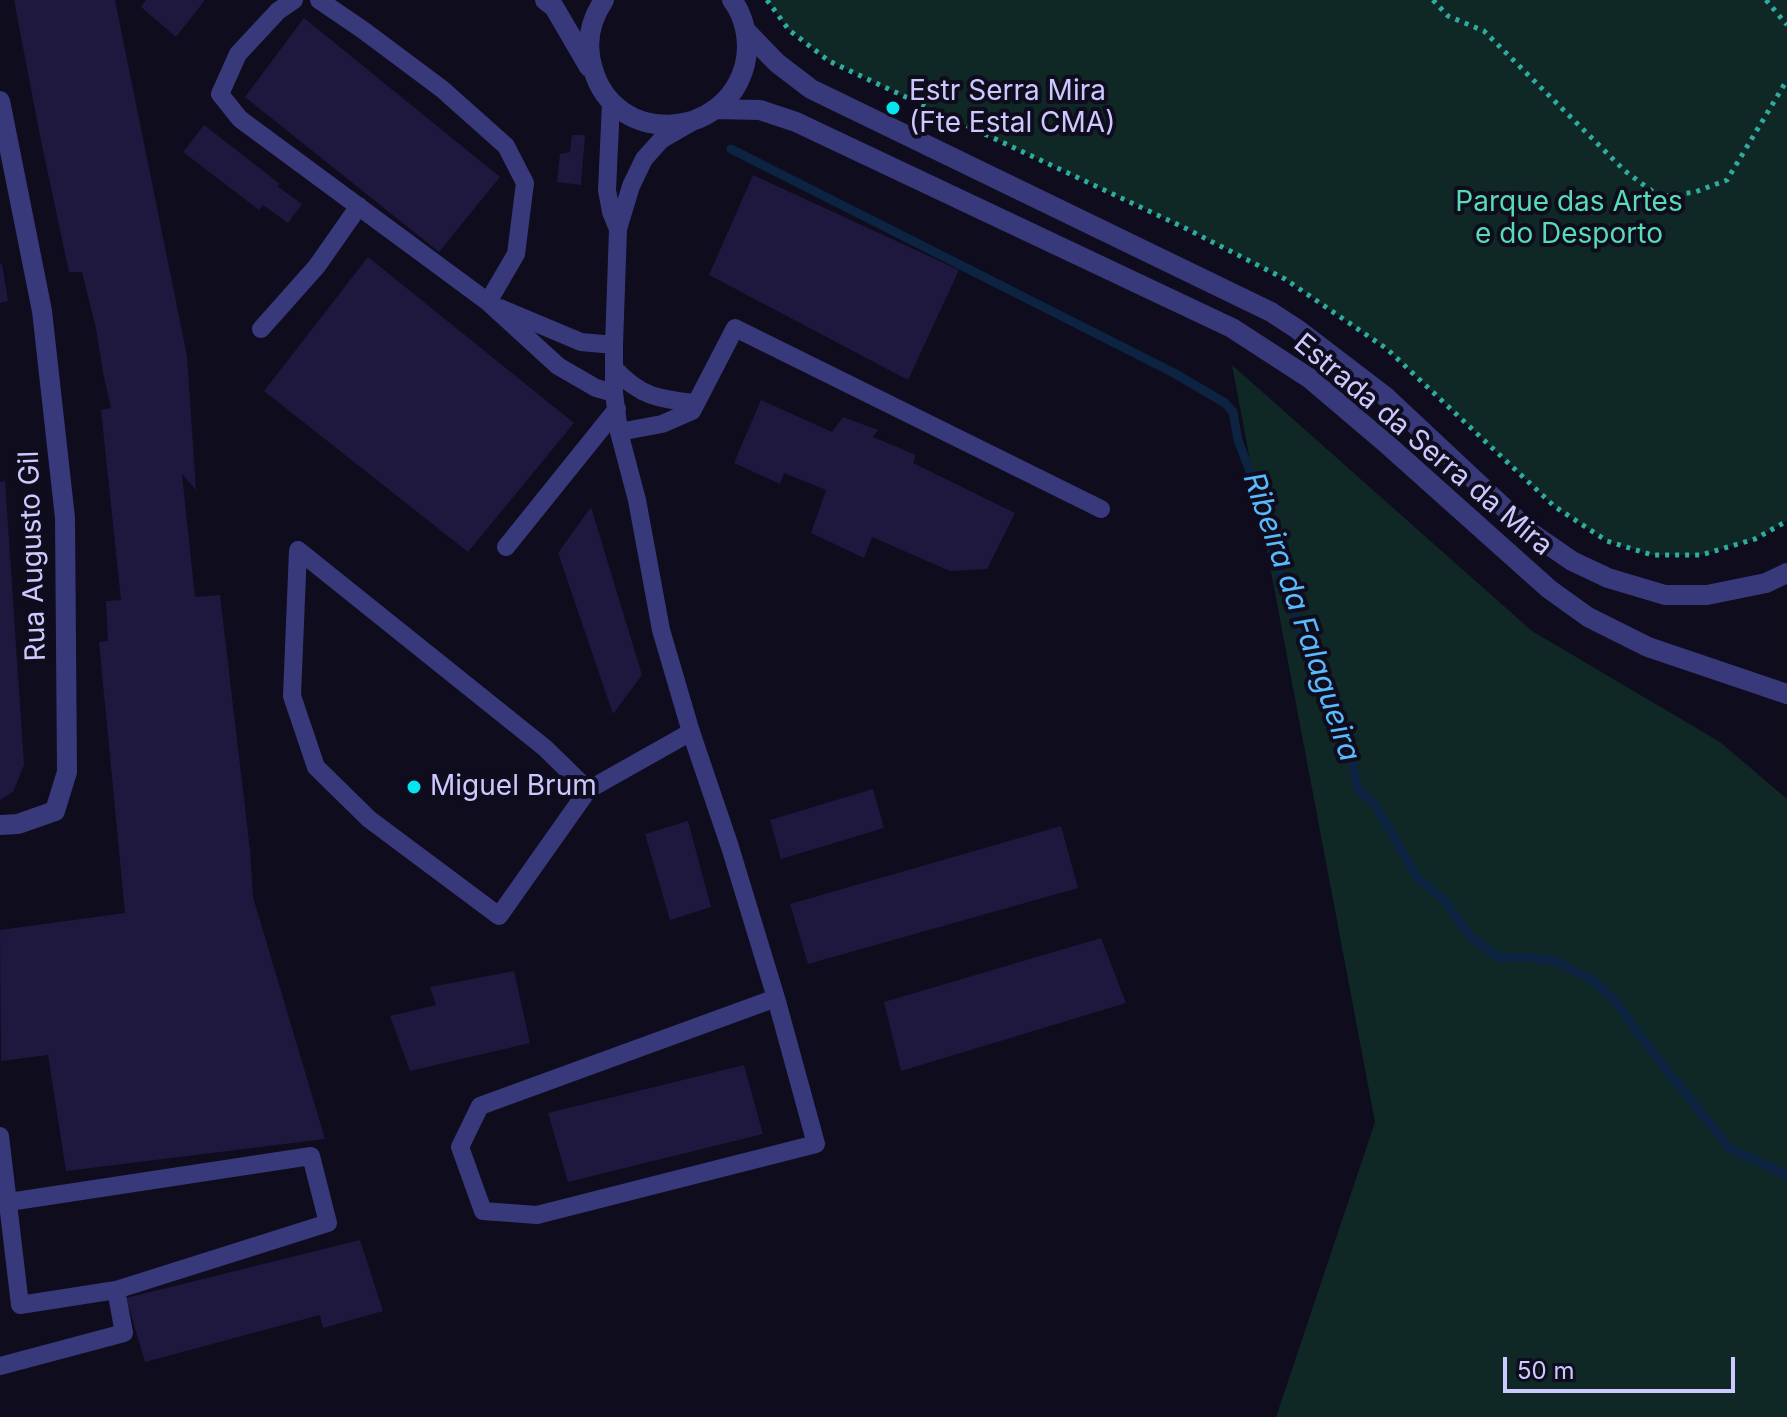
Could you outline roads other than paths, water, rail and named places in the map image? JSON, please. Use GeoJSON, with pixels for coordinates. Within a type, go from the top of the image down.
{"type":"FeatureCollection","features":[{"type":"Feature","properties":{"kind":"street"},"geometry":{"type":"LineString","coordinates":[[545,0],[554,7],[611,103],[630,116],[650,124],[671,126],[692,122],[716,109],[731,93],[742,74],[747,53],[746,31],[732,0]]}},
{"type":"Feature","properties":{"kind":"street"},"geometry":{"type":"LineString","coordinates":[[595,78],[589,56],[589,33],[596,11],[604,0]]}},
{"type":"Feature","properties":{"kind":"street","name":"Estrada da Serra da Mira"},"geometry":{"type":"LineString","coordinates":[[746,31],[777,63],[811,89],[1271,312],[1386,397],[1530,532],[1572,561],[1608,578],[1665,595],[1707,595],[1766,583],[1787,573]]}},
{"type":"Feature","properties":{"kind":"street","name":"Rua Augusto Gil"},"geometry":{"type":"LineString","coordinates":[[0,101],[42,311],[65,518],[67,772],[55,811],[18,824],[0,825]]}},
{"type":"Feature","properties":{"kind":"street","name":"Estrada da Serra da Mira"},"geometry":{"type":"LineString","coordinates":[[716,109],[760,110],[796,122],[1232,328],[1309,378],[1539,581],[1588,617],[1648,647],[1787,694]]}},
{"type":"Feature","properties":{"kind":"lane"},"geometry":{"type":"LineString","coordinates":[[294,0],[278,11],[238,54],[220,94],[240,119],[488,302],[558,366],[616,401]]}},
{"type":"Feature","properties":{"kind":"lane"},"geometry":{"type":"LineString","coordinates":[[319,0],[442,89],[506,146],[525,183],[516,254],[488,302]]}},
{"type":"Feature","properties":{"kind":"lane"},"geometry":{"type":"LineString","coordinates":[[611,103],[607,190],[618,229]]}},
{"type":"Feature","properties":{"kind":"lane"},"geometry":{"type":"LineString","coordinates":[[692,122],[661,140],[644,159],[631,186],[618,229],[614,368],[619,432],[637,500],[661,630],[776,998],[816,1144],[537,1215],[483,1211],[460,1147],[480,1106],[776,998]]}},
{"type":"Feature","properties":{"kind":"lane"},"geometry":{"type":"LineString","coordinates":[[261,329],[317,266],[359,206]]}},
{"type":"Feature","properties":{"kind":"lane"},"geometry":{"type":"LineString","coordinates":[[488,302],[581,342],[614,345]]}},
{"type":"Feature","properties":{"kind":"lane"},"geometry":{"type":"LineString","coordinates":[[619,432],[662,424],[692,411],[735,328],[1101,509]]}},
{"type":"Feature","properties":{"kind":"lane"},"geometry":{"type":"LineString","coordinates":[[614,368],[630,385],[661,399],[696,403]]}},
{"type":"Feature","properties":{"kind":"lane"},"geometry":{"type":"LineString","coordinates":[[506,547],[616,401]]}},
{"type":"Feature","properties":{"kind":"lane"},"geometry":{"type":"LineString","coordinates":[[588,790],[545,748],[298,550],[292,696],[316,767],[369,819],[499,916],[588,790],[691,732]]}},
{"type":"Feature","properties":{"kind":"lane"},"geometry":{"type":"LineString","coordinates":[[0,1136],[20,1305]]}},
{"type":"Feature","properties":{"kind":"lane"},"geometry":{"type":"LineString","coordinates":[[0,1310],[116,1290],[328,1223],[311,1156],[9,1202]]}},
{"type":"Feature","properties":{"kind":"lane"},"geometry":{"type":"LineString","coordinates":[[0,1366],[124,1333],[116,1290]]}},
{"type":"Feature","properties":{"kind":"waterway","name":"Ribeira da Falagueira"},"geometry":{"type":"LineString","coordinates":[[731,149],[1174,373],[1225,403],[1233,412],[1238,440],[1275,559],[1337,728],[1352,760],[1358,790],[1374,803],[1417,877],[1445,901],[1470,936],[1499,958],[1526,957],[1555,961],[1590,978],[1614,999],[1729,1148],[1787,1175]]}},
{"type":"Feature","properties":{"kind":"place","name":"Estr Serra Mira (Fte Estal CMA)"},"geometry":{"type":"Point","coordinates":[893,108]}},
{"type":"Feature","properties":{"kind":"place","name":"Miguel Brum"},"geometry":{"type":"Point","coordinates":[414,787]}},
{"type":"Feature","properties":{"kind":"park label","name":"Parque das Artes e do Desporto"},"geometry":{"type":"Point","coordinates":[1569,219]}}]}
